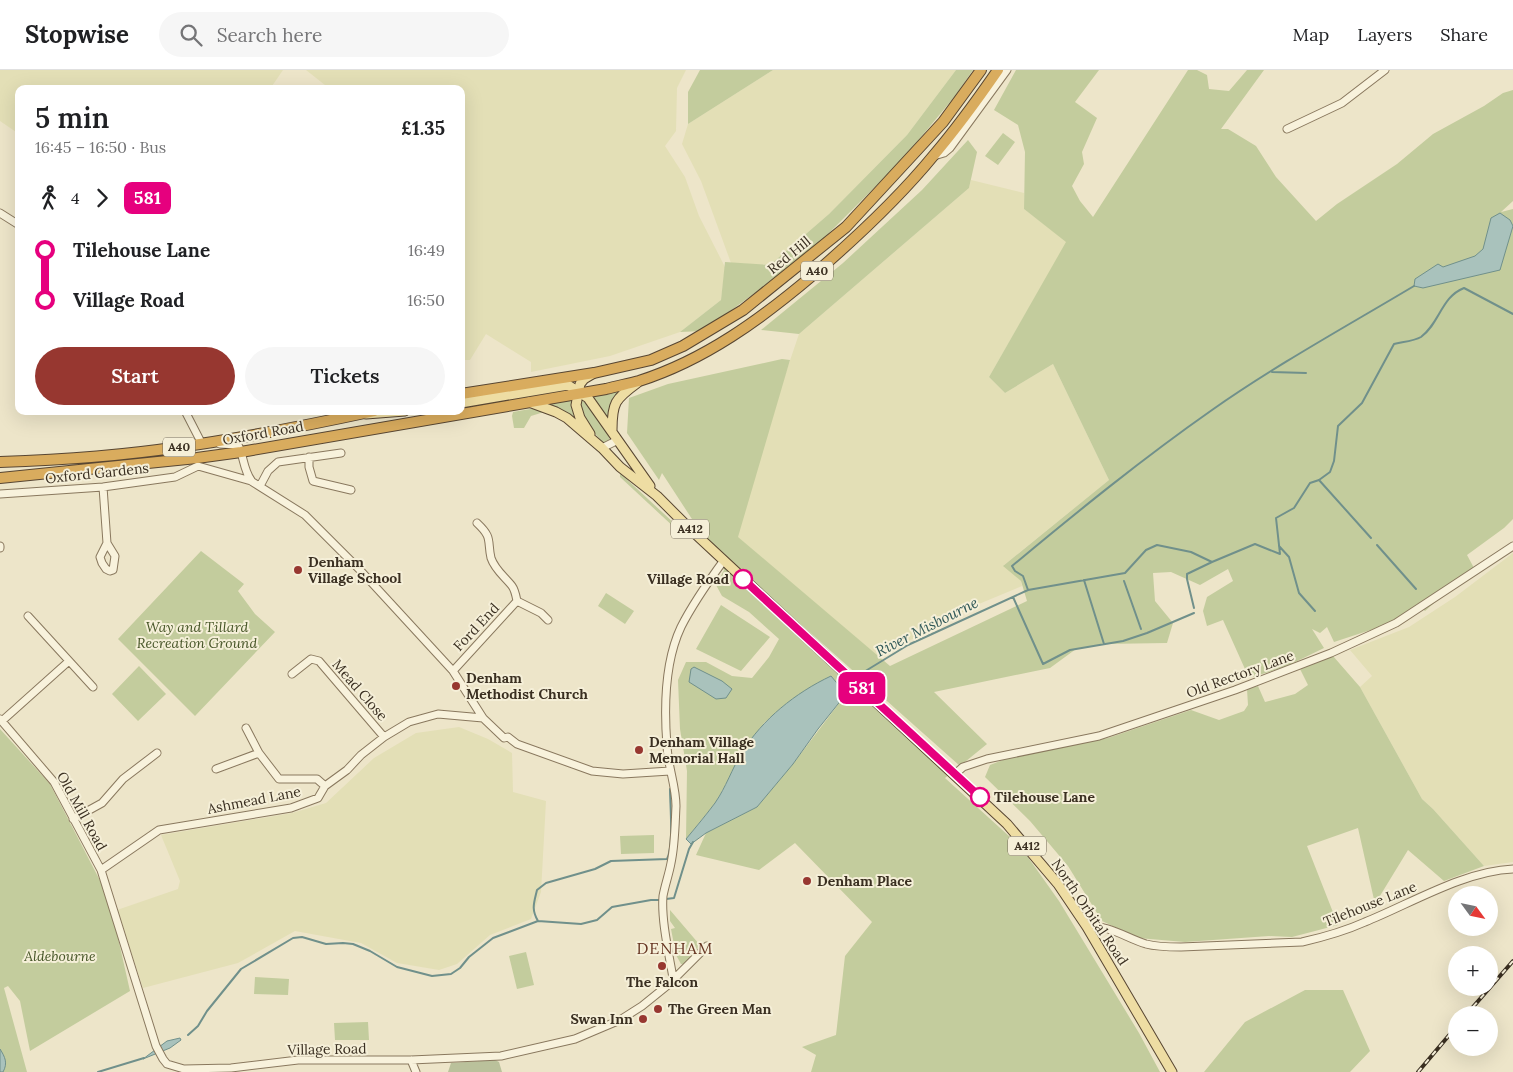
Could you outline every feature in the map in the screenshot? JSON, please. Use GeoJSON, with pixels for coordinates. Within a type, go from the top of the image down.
{"type":"FeatureCollection","features":[{"type":"Feature","properties":{"kind":"highway","name":"Red Hill"},"geometry":{"type":"LineString","coordinates":[[465,393],[594,373],[651,360],[683,346],[743,310],[846,227],[943,122],[982,70]]}},
{"type":"Feature","properties":{"kind":"highway","name":"A40"},"geometry":{"type":"LineString","coordinates":[[529,402],[639,381],[710,350],[751,324],[855,239],[887,207],[934,156],[998,70]]}},
{"type":"Feature","properties":{"kind":"highway","name":"Oxford Road"},"geometry":{"type":"LineString","coordinates":[[465,413],[529,402]]}},
{"type":"Feature","properties":{"kind":"highway","name":"Oxford Road"},"geometry":{"type":"LineString","coordinates":[[0,462],[90,456],[202,444],[291,429],[356,415]]}},
{"type":"Feature","properties":{"kind":"highway","name":"Oxford Road"},"geometry":{"type":"LineString","coordinates":[[0,478],[241,452],[454,415]]}},
{"type":"Feature","properties":{"kind":"main road"},"geometry":{"type":"LineString","coordinates":[[594,373],[580,384],[577,410],[584,426],[599,445]]}},
{"type":"Feature","properties":{"kind":"main road"},"geometry":{"type":"LineString","coordinates":[[612,430],[612,409],[624,392],[639,381]]}},
{"type":"Feature","properties":{"kind":"main road"},"geometry":{"type":"LineString","coordinates":[[465,401],[568,385],[579,393]]}},
{"type":"Feature","properties":{"kind":"main road","name":"North Orbital Road"},"geometry":{"type":"LineString","coordinates":[[579,393],[588,398],[657,496]]}},
{"type":"Feature","properties":{"kind":"main road","name":"North Orbital Road"},"geometry":{"type":"LineString","coordinates":[[529,402],[548,413],[567,418],[599,445],[620,467],[657,496],[1008,824],[1058,884],[1087,927],[1172,1072]]}},
{"type":"Feature","properties":{"kind":"street"},"geometry":{"type":"LineString","coordinates":[[934,156],[944,153],[950,148],[1007,70]]}},
{"type":"Feature","properties":{"kind":"street"},"geometry":{"type":"LineString","coordinates":[[1287,129],[1342,102],[1385,70]]}},
{"type":"Feature","properties":{"kind":"street"},"geometry":{"type":"LineString","coordinates":[[0,213],[15,222]]}},
{"type":"Feature","properties":{"kind":"street"},"geometry":{"type":"LineString","coordinates":[[187,415],[202,444],[238,444],[246,473],[252,480],[305,515],[360,570],[452,671],[483,718],[504,738],[508,737],[517,744],[592,771],[623,774],[670,771]]}},
{"type":"Feature","properties":{"kind":"street"},"geometry":{"type":"LineString","coordinates":[[599,445],[618,440]]}},
{"type":"Feature","properties":{"kind":"street"},"geometry":{"type":"LineString","coordinates":[[260,486],[268,471],[278,462],[341,453]]}},
{"type":"Feature","properties":{"kind":"street"},"geometry":{"type":"LineString","coordinates":[[620,467],[627,454]]}},
{"type":"Feature","properties":{"kind":"street"},"geometry":{"type":"LineString","coordinates":[[309,457],[309,467],[313,481],[351,490]]}},
{"type":"Feature","properties":{"kind":"street","name":"Oxford Gardens"},"geometry":{"type":"LineString","coordinates":[[0,494],[103,487],[175,478],[198,466],[252,480]]}},
{"type":"Feature","properties":{"kind":"street"},"geometry":{"type":"LineString","coordinates":[[103,487],[107,543]]}},
{"type":"Feature","properties":{"kind":"street","name":"Ford End"},"geometry":{"type":"LineString","coordinates":[[478,524],[486,531],[490,540],[492,559],[500,574],[512,587],[517,601],[541,613],[548,620]]}},
{"type":"Feature","properties":{"kind":"street","name":"Old Rectory Lane"},"geometry":{"type":"LineString","coordinates":[[955,774],[963,767],[986,758],[1099,736],[1235,690],[1331,654],[1396,623],[1513,546]]}},
{"type":"Feature","properties":{"kind":"street"},"geometry":{"type":"LineString","coordinates":[[673,978],[663,900],[672,855],[676,805],[665,728],[666,689],[674,650],[681,629],[699,595],[724,560]]}},
{"type":"Feature","properties":{"kind":"street","name":"Ford End"},"geometry":{"type":"LineString","coordinates":[[452,671],[517,601]]}},
{"type":"Feature","properties":{"kind":"street"},"geometry":{"type":"LineString","coordinates":[[28,616],[93,687]]}},
{"type":"Feature","properties":{"kind":"street","name":"Mead Close"},"geometry":{"type":"LineString","coordinates":[[292,674],[311,658],[319,661],[384,737]]}},
{"type":"Feature","properties":{"kind":"street"},"geometry":{"type":"LineString","coordinates":[[1,720],[69,661]]}},
{"type":"Feature","properties":{"kind":"street","name":"Ashmead Lane"},"geometry":{"type":"LineString","coordinates":[[101,870],[159,830],[291,808],[318,798],[325,786],[347,770],[361,755],[384,737],[409,722],[438,714],[483,718]]}},
{"type":"Feature","properties":{"kind":"street","name":"Old Mill Road"},"geometry":{"type":"LineString","coordinates":[[1,720],[54,782],[101,870]]}},
{"type":"Feature","properties":{"kind":"street"},"geometry":{"type":"LineString","coordinates":[[246,728],[259,753],[280,779],[317,779],[325,786]]}},
{"type":"Feature","properties":{"kind":"street"},"geometry":{"type":"LineString","coordinates":[[73,819],[102,803],[123,779],[157,753]]}},
{"type":"Feature","properties":{"kind":"street"},"geometry":{"type":"LineString","coordinates":[[216,769],[259,753]]}},
{"type":"Feature","properties":{"kind":"street","name":"Tilehouse Lane"},"geometry":{"type":"LineString","coordinates":[[1087,927],[1102,927],[1147,945],[1191,947],[1302,942],[1364,923],[1422,896],[1482,874],[1513,869]]}},
{"type":"Feature","properties":{"kind":"street","name":"Village Road"},"geometry":{"type":"LineString","coordinates":[[101,870],[156,1046],[167,1064],[174,1067],[231,1068],[298,1060],[411,1060],[501,1056],[575,1039],[620,1020],[642,1006],[707,946]]}},
{"type":"Feature","properties":{"kind":"street"},"geometry":{"type":"LineString","coordinates":[[411,1060],[416,1072]]}},
{"type":"Feature","properties":{"kind":"shaded area"},"geometry":{"type":"Polygon","coordinates":[[[0,70],[283,70],[273,85],[15,85],[15,131],[0,121],[0,70]]]}},
{"type":"Feature","properties":{"kind":"shaded area"},"geometry":{"type":"Polygon","coordinates":[[[306,70],[686,70],[677,88],[676,131],[665,146],[685,177],[699,216],[725,267],[721,300],[680,332],[610,356],[531,372],[531,362],[486,334],[470,360],[465,360],[465,85],[325,85],[306,70]]]}},
{"type":"Feature","properties":{"kind":"shaded area"},"geometry":{"type":"Polygon","coordinates":[[[773,70],[956,70],[907,135],[829,214],[770,265],[731,263],[701,181],[682,144],[688,124],[773,70]]]}},
{"type":"Feature","properties":{"kind":"shaded area"},"geometry":{"type":"Polygon","coordinates":[[[971,180],[1024,193],[1024,209],[1067,242],[989,377],[1005,393],[1053,364],[1109,480],[1004,565],[1021,581],[1022,586],[974,606],[879,657],[737,537],[780,390],[799,334],[969,188],[971,180]]]}},
{"type":"Feature","properties":{"kind":"shaded area"},"geometry":{"type":"Polygon","coordinates":[[[1513,553],[1513,862],[1484,866],[1422,799],[1360,687],[1372,676],[1350,650],[1409,627],[1455,597],[1513,553]]]}},
{"type":"Feature","properties":{"kind":"shaded area"},"geometry":{"type":"Polygon","coordinates":[[[459,727],[488,739],[512,753],[513,792],[546,801],[541,892],[531,919],[490,935],[457,964],[439,970],[397,963],[361,943],[295,931],[238,963],[143,988],[117,910],[178,889],[180,881],[161,835],[292,813],[326,803],[374,758],[416,733],[459,727]]]}},
{"type":"Feature","properties":{"kind":"green space"},"geometry":{"type":"Polygon","coordinates":[[[700,70],[773,70],[688,124],[688,92],[700,70]]]}},
{"type":"Feature","properties":{"kind":"green space"},"geometry":{"type":"Polygon","coordinates":[[[956,70],[973,70],[955,96],[902,160],[824,238],[703,331],[680,332],[721,300],[725,262],[770,265],[829,214],[907,135],[956,70]]]}},
{"type":"Feature","properties":{"kind":"green space"},"geometry":{"type":"Polygon","coordinates":[[[1016,70],[1099,70],[1075,102],[1097,118],[1082,152],[1084,164],[1072,186],[1080,201],[1093,217],[1188,70],[1197,70],[1207,75],[1209,89],[1229,91],[1247,70],[1264,70],[1221,129],[1228,129],[1256,146],[1276,177],[1316,221],[1337,204],[1397,164],[1433,134],[1484,106],[1503,93],[1513,90],[1513,201],[1501,212],[1513,209],[1513,519],[1504,528],[1467,555],[1474,568],[1425,611],[1417,604],[1398,621],[1334,642],[1327,627],[1320,633],[1312,629],[1324,648],[1285,667],[1249,678],[1223,620],[1207,626],[1203,611],[1207,597],[1233,581],[1228,569],[1200,585],[1171,572],[1153,573],[1155,601],[1173,623],[1167,643],[1104,644],[1076,649],[1050,668],[934,692],[987,744],[960,766],[705,539],[662,473],[659,480],[627,433],[629,398],[668,384],[782,359],[790,360],[738,537],[890,666],[1027,601],[1021,581],[1003,566],[1109,480],[1053,364],[1005,393],[989,377],[1066,242],[1024,209],[1025,152],[1018,125],[994,110],[1016,70]]]}},
{"type":"Feature","properties":{"kind":"green space"},"geometry":{"type":"Polygon","coordinates":[[[1003,133],[1015,142],[998,165],[985,156],[1003,133]]]}},
{"type":"Feature","properties":{"kind":"green space"},"geometry":{"type":"Polygon","coordinates":[[[968,140],[977,152],[969,188],[799,334],[761,330],[843,263],[922,190],[968,140]]]}},
{"type":"Feature","properties":{"kind":"green space"},"geometry":{"type":"Polygon","coordinates":[[[623,389],[613,400],[609,421],[592,395],[623,389]]]}},
{"type":"Feature","properties":{"kind":"green space"},"geometry":{"type":"Polygon","coordinates":[[[571,398],[573,413],[577,423],[559,408],[547,403],[571,398]]]}},
{"type":"Feature","properties":{"kind":"green space"},"geometry":{"type":"Polygon","coordinates":[[[580,398],[597,418],[610,440],[604,443],[594,433],[584,417],[580,398]]]}},
{"type":"Feature","properties":{"kind":"green space"},"geometry":{"type":"Polygon","coordinates":[[[538,409],[544,412],[531,416],[524,428],[514,428],[513,412],[538,409]]]}},
{"type":"Feature","properties":{"kind":"green space"},"geometry":{"type":"Polygon","coordinates":[[[620,473],[677,526],[676,529],[620,477],[620,473]]]}},
{"type":"Feature","properties":{"kind":"green space","name":"Way and Tillard Recreation Ground"},"geometry":{"type":"Polygon","coordinates":[[[201,551],[244,584],[238,591],[255,614],[275,632],[195,716],[118,639],[201,551]]]}},
{"type":"Feature","properties":{"kind":"green space"},"geometry":{"type":"Polygon","coordinates":[[[717,558],[952,772],[945,778],[1020,846],[1059,901],[1139,1033],[1160,1072],[811,1072],[816,1055],[802,1047],[836,1035],[845,956],[872,922],[795,843],[759,870],[696,855],[706,833],[757,807],[793,764],[846,694],[831,676],[783,706],[764,723],[743,752],[716,802],[686,839],[687,771],[680,729],[678,680],[686,662],[706,662],[732,676],[752,678],[769,657],[779,639],[749,612],[722,596],[716,585],[724,570],[717,558]]]}},
{"type":"Feature","properties":{"kind":"green space"},"geometry":{"type":"Polygon","coordinates":[[[606,593],[634,611],[625,624],[598,606],[606,593]]]}},
{"type":"Feature","properties":{"kind":"green space"},"geometry":{"type":"Polygon","coordinates":[[[721,605],[770,637],[741,671],[696,649],[721,605]]]}},
{"type":"Feature","properties":{"kind":"green space"},"geometry":{"type":"Polygon","coordinates":[[[1333,656],[1360,687],[1422,799],[1484,866],[1444,881],[1408,850],[1375,904],[1358,828],[1307,846],[1338,925],[1292,937],[1269,936],[1185,942],[1138,938],[1102,921],[1068,866],[1030,821],[985,777],[990,765],[1013,756],[1108,738],[1191,710],[1219,720],[1244,711],[1248,705],[1247,689],[1258,686],[1265,702],[1295,694],[1308,685],[1300,669],[1333,656]]]}},
{"type":"Feature","properties":{"kind":"green space"},"geometry":{"type":"Polygon","coordinates":[[[139,666],[166,694],[138,721],[112,694],[139,666]]]}},
{"type":"Feature","properties":{"kind":"green space","name":"Aldebourne"},"geometry":{"type":"Polygon","coordinates":[[[0,729],[50,784],[109,898],[130,991],[30,1051],[20,1001],[8,986],[4,988],[27,1072],[0,1072],[0,729]]]}},
{"type":"Feature","properties":{"kind":"green space"},"geometry":{"type":"Polygon","coordinates":[[[654,835],[654,853],[621,854],[620,836],[654,835]]]}},
{"type":"Feature","properties":{"kind":"green space"},"geometry":{"type":"Polygon","coordinates":[[[670,910],[699,944],[698,951],[683,964],[681,964],[676,955],[671,929],[675,928],[670,921],[670,910]]]}},
{"type":"Feature","properties":{"kind":"green space"},"geometry":{"type":"Polygon","coordinates":[[[526,952],[534,985],[517,989],[509,956],[526,952]]]}},
{"type":"Feature","properties":{"kind":"green space"},"geometry":{"type":"Polygon","coordinates":[[[255,977],[289,979],[288,995],[254,994],[255,977]]]}},
{"type":"Feature","properties":{"kind":"green space"},"geometry":{"type":"Polygon","coordinates":[[[1305,990],[1343,990],[1370,1051],[1350,1072],[1204,1072],[1245,1022],[1305,990]]]}},
{"type":"Feature","properties":{"kind":"green space"},"geometry":{"type":"Polygon","coordinates":[[[368,1022],[369,1040],[335,1040],[334,1023],[368,1022]]]}},
{"type":"Feature","properties":{"kind":"green space"},"geometry":{"type":"Polygon","coordinates":[[[495,1060],[499,1062],[502,1072],[448,1072],[451,1063],[495,1060]]]}},
{"type":"Feature","properties":{"kind":"water"},"geometry":{"type":"Polygon","coordinates":[[[1500,213],[1510,220],[1513,226],[1500,270],[1423,288],[1414,286],[1415,279],[1438,264],[1443,267],[1475,256],[1483,249],[1491,218],[1500,213]]]}},
{"type":"Feature","properties":{"kind":"water"},"geometry":{"type":"Polygon","coordinates":[[[694,667],[722,681],[732,689],[726,698],[716,699],[689,682],[691,669],[694,667]]]}},
{"type":"Feature","properties":{"kind":"water"},"geometry":{"type":"Polygon","coordinates":[[[831,676],[846,694],[793,764],[757,807],[706,833],[691,844],[686,839],[715,803],[750,740],[781,708],[805,690],[831,676]]]}},
{"type":"Feature","properties":{"kind":"water"},"geometry":{"type":"Polygon","coordinates":[[[180,1038],[181,1040],[170,1048],[143,1059],[167,1041],[180,1038]]]}},
{"type":"Feature","properties":{"kind":"water"},"geometry":{"type":"Polygon","coordinates":[[[0,1049],[5,1060],[3,1072],[0,1072],[0,1049]]]}},
{"type":"Feature","properties":{"kind":"waterway"},"geometry":{"type":"LineString","coordinates":[[1028,590],[1023,576],[1015,571],[1012,566],[1110,486],[1160,447],[1236,393],[1414,286]]}},
{"type":"Feature","properties":{"kind":"waterway","name":"River Misbourne"},"geometry":{"type":"LineString","coordinates":[[854,678],[908,645],[1028,590],[1125,573],[1146,550],[1157,545],[1191,552],[1212,562],[1255,544],[1280,554],[1276,518],[1294,508],[1310,483],[1319,480],[1330,472],[1334,461],[1338,426],[1362,403],[1394,344],[1421,337],[1432,325],[1450,297],[1464,288],[1513,314]]}},
{"type":"Feature","properties":{"kind":"waterway"},"geometry":{"type":"LineString","coordinates":[[1272,372],[1306,373]]}},
{"type":"Feature","properties":{"kind":"waterway"},"geometry":{"type":"LineString","coordinates":[[1319,480],[1371,538]]}},
{"type":"Feature","properties":{"kind":"waterway"},"geometry":{"type":"LineString","coordinates":[[1377,545],[1416,589]]}},
{"type":"Feature","properties":{"kind":"waterway"},"geometry":{"type":"LineString","coordinates":[[1279,546],[1289,557],[1299,593],[1315,611]]}},
{"type":"Feature","properties":{"kind":"waterway"},"geometry":{"type":"LineString","coordinates":[[1194,608],[1187,574],[1212,562]]}},
{"type":"Feature","properties":{"kind":"waterway"},"geometry":{"type":"LineString","coordinates":[[1084,580],[1104,644]]}},
{"type":"Feature","properties":{"kind":"waterway"},"geometry":{"type":"LineString","coordinates":[[1124,581],[1141,629]]}},
{"type":"Feature","properties":{"kind":"waterway"},"geometry":{"type":"LineString","coordinates":[[1013,597],[1043,664],[1070,650],[1123,641],[1194,613]]}},
{"type":"Feature","properties":{"kind":"waterway","name":"River Misbourne"},"geometry":{"type":"LineString","coordinates":[[839,687],[850,681]]}},
{"type":"Feature","properties":{"kind":"waterway"},"geometry":{"type":"LineString","coordinates":[[538,921],[534,909],[535,899],[537,890],[546,883],[595,869],[611,861],[667,859],[671,835],[670,789]]}},
{"type":"Feature","properties":{"kind":"waterway","name":"River Misbourne"},"geometry":{"type":"LineString","coordinates":[[666,899],[674,898],[689,849],[693,842]]}},
{"type":"Feature","properties":{"kind":"waterway","name":"River Misbourne"},"geometry":{"type":"LineString","coordinates":[[188,1035],[198,1026],[207,1011],[241,969],[293,938],[302,937],[326,944],[353,944],[370,951],[397,967],[432,976],[451,974],[493,938],[538,921],[581,924],[597,920],[612,907],[661,900]]}},
{"type":"Feature","properties":{"kind":"waterway","name":"River Misbourne"},"geometry":{"type":"LineString","coordinates":[[98,1072],[144,1058]]}},
{"type":"Feature","properties":{"kind":"railway"},"geometry":{"type":"LineString","coordinates":[[1474,1006],[1513,961]]}},
{"type":"Feature","properties":{"kind":"railway"},"geometry":{"type":"LineString","coordinates":[[1418,1072],[1448,1036]]}},
{"type":"Feature","properties":{"kind":"bus line","name":"581"},"geometry":{"type":"LineString","coordinates":[[743,579],[980,797]]}},
{"type":"Feature","properties":{"kind":"place","name":"Denham Village School"},"geometry":{"type":"Point","coordinates":[298,570]}},
{"type":"Feature","properties":{"kind":"place","name":"Village Road"},"geometry":{"type":"Point","coordinates":[743,579]}},
{"type":"Feature","properties":{"kind":"place","name":"Denham Methodist Church"},"geometry":{"type":"Point","coordinates":[456,686]}},
{"type":"Feature","properties":{"kind":"place","name":"Denham Village Memorial Hall"},"geometry":{"type":"Point","coordinates":[639,750]}},
{"type":"Feature","properties":{"kind":"place","name":"Tilehouse Lane"},"geometry":{"type":"Point","coordinates":[980,797]}},
{"type":"Feature","properties":{"kind":"place","name":"Denham Place"},"geometry":{"type":"Point","coordinates":[807,881]}},
{"type":"Feature","properties":{"kind":"place","name":"The Falcon"},"geometry":{"type":"Point","coordinates":[662,966]}},
{"type":"Feature","properties":{"kind":"place","name":"The Green Man"},"geometry":{"type":"Point","coordinates":[658,1009]}},
{"type":"Feature","properties":{"kind":"place","name":"Swan Inn"},"geometry":{"type":"Point","coordinates":[643,1019]}},
{"type":"Feature","properties":{"kind":"district","name":"DENHAM"},"geometry":{"type":"Point","coordinates":[675,948]}}]}
